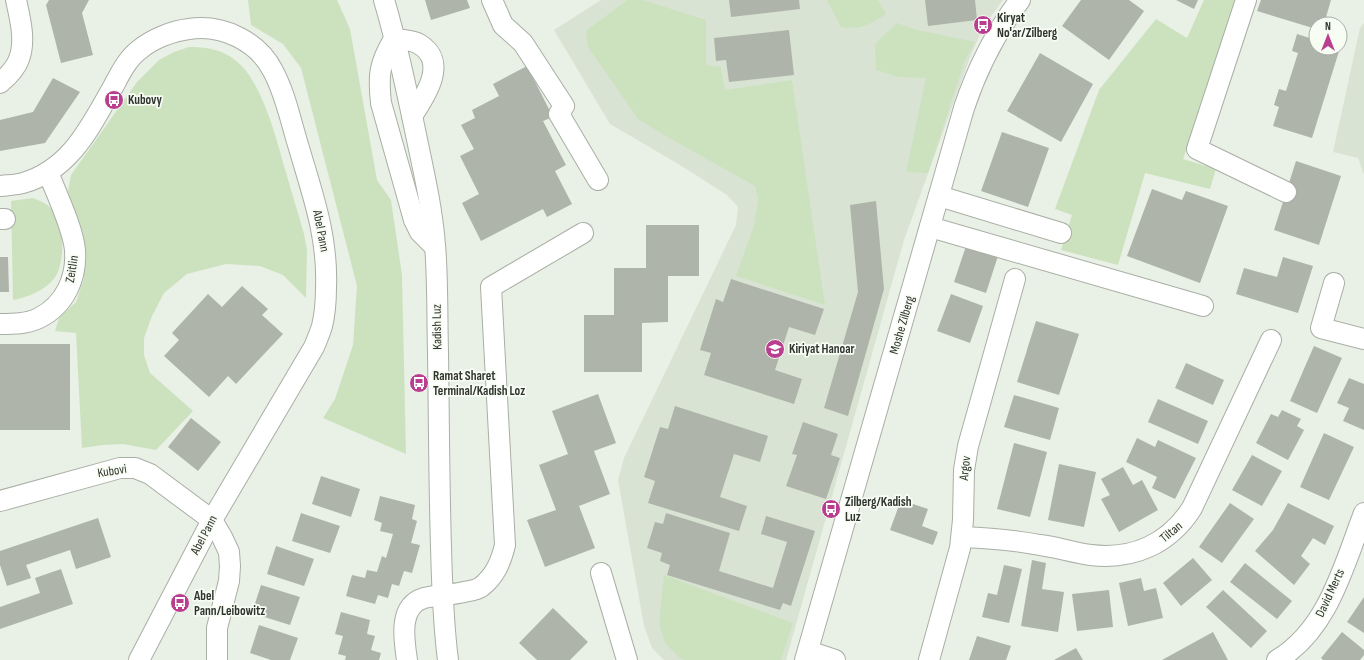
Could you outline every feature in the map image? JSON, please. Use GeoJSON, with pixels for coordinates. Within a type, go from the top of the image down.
{"type":"FeatureCollection","features":[{"type":"Feature","properties":{"kind":"street"},"geometry":{"type":"LineString","coordinates":[[0,83],[12,70],[19,59],[22,41],[21,23],[16,0]]}},
{"type":"Feature","properties":{"kind":"street","name":"Kadish Luz"},"geometry":{"type":"LineString","coordinates":[[384,0],[412,116],[432,212],[437,308],[439,503],[442,596],[448,660]]}},
{"type":"Feature","properties":{"kind":"street"},"geometry":{"type":"LineString","coordinates":[[492,0],[503,25],[523,43],[564,106],[559,114],[598,180]]}},
{"type":"Feature","properties":{"kind":"street","name":"Moshe Zilberg"},"geometry":{"type":"LineString","coordinates":[[807,655],[972,85],[989,48],[1006,18],[1020,0]]}},
{"type":"Feature","properties":{"kind":"street"},"geometry":{"type":"LineString","coordinates":[[1246,0],[1197,149],[1286,192]]}},
{"type":"Feature","properties":{"kind":"street","name":"Abel Pann"},"geometry":{"type":"LineString","coordinates":[[48,172],[77,146],[90,127],[128,61],[138,50],[157,39],[188,29],[203,28],[224,31],[242,38],[259,53],[273,70],[282,91],[321,221],[327,269],[326,300],[322,325],[314,347],[212,520],[145,657]]}},
{"type":"Feature","properties":{"kind":"street"},"geometry":{"type":"LineString","coordinates":[[412,116],[432,80],[434,72],[433,65],[430,56],[418,44],[394,39],[380,72],[379,84],[381,103],[414,220],[420,232],[435,247]]}},
{"type":"Feature","properties":{"kind":"street"},"geometry":{"type":"LineString","coordinates":[[0,186],[22,183],[48,172]]}},
{"type":"Feature","properties":{"kind":"street","name":"Zeitlin"},"geometry":{"type":"LineString","coordinates":[[0,324],[19,324],[38,319],[64,298],[71,284],[75,266],[75,248],[69,226],[48,172]]}},
{"type":"Feature","properties":{"kind":"street"},"geometry":{"type":"LineString","coordinates":[[939,196],[1061,233]]}},
{"type":"Feature","properties":{"kind":"street"},"geometry":{"type":"LineString","coordinates":[[930,227],[1203,306]]}},
{"type":"Feature","properties":{"kind":"street"},"geometry":{"type":"LineString","coordinates":[[407,660],[404,630],[407,613],[413,604],[424,599],[480,588],[493,576],[501,562],[505,545],[491,287],[583,233]]}},
{"type":"Feature","properties":{"kind":"street","name":"Argov"},"geometry":{"type":"LineString","coordinates":[[930,660],[962,537],[964,470],[968,446],[1015,278]]}},
{"type":"Feature","properties":{"kind":"street"},"geometry":{"type":"LineString","coordinates":[[1334,283],[1321,328],[1364,339]]}},
{"type":"Feature","properties":{"kind":"street","name":"Tiltan"},"geometry":{"type":"LineString","coordinates":[[962,537],[1014,540],[1091,555],[1119,556],[1140,552],[1160,542],[1184,522],[1192,508],[1271,340]]}},
{"type":"Feature","properties":{"kind":"street","name":"Kubovi"},"geometry":{"type":"LineString","coordinates":[[0,501],[103,471],[120,468],[136,468],[150,474],[212,520]]}},
{"type":"Feature","properties":{"kind":"street","name":"David Merts"},"geometry":{"type":"LineString","coordinates":[[1277,660],[1299,644],[1312,629],[1325,610],[1334,591],[1364,513]]}},
{"type":"Feature","properties":{"kind":"street"},"geometry":{"type":"LineString","coordinates":[[212,520],[229,552],[230,566],[229,581],[217,628],[217,660]]}},
{"type":"Feature","properties":{"kind":"street"},"geometry":{"type":"LineString","coordinates":[[601,573],[627,660]]}},
{"type":"Feature","properties":{"kind":"street"},"geometry":{"type":"LineString","coordinates":[[807,655],[835,660]]}},
{"type":"Feature","properties":{"kind":"shaded area","name":"Kiriyat Hanoar"},"geometry":{"type":"Polygon","coordinates":[[[601,0],[1003,0],[983,27],[969,60],[904,240],[786,660],[664,660],[652,648],[644,626],[618,480],[624,458],[736,225],[738,207],[727,195],[680,165],[610,124],[554,30],[601,0]]]}},
{"type":"Feature","properties":{"kind":"shaded area"},"geometry":{"type":"Polygon","coordinates":[[[1364,23],[1364,175],[1358,158],[1333,152],[1360,28],[1364,23]]]}},
{"type":"Feature","properties":{"kind":"green space"},"geometry":{"type":"Polygon","coordinates":[[[248,0],[337,0],[350,29],[377,180],[391,200],[402,275],[406,454],[323,418],[335,399],[353,345],[357,286],[301,68],[283,44],[251,25],[248,0]]]}},
{"type":"Feature","properties":{"kind":"green space"},"geometry":{"type":"Polygon","coordinates":[[[627,0],[643,0],[706,20],[706,65],[721,67],[725,90],[792,80],[825,305],[736,276],[754,225],[758,200],[755,186],[638,119],[588,47],[586,31],[627,0]]]}},
{"type":"Feature","properties":{"kind":"green space"},"geometry":{"type":"Polygon","coordinates":[[[827,0],[878,0],[886,14],[865,26],[854,28],[841,27],[827,0]]]}},
{"type":"Feature","properties":{"kind":"green space"},"geometry":{"type":"Polygon","coordinates":[[[1204,0],[1241,0],[1183,159],[1216,169],[1210,189],[1145,173],[1118,265],[1061,250],[1072,215],[1055,209],[1099,90],[1156,19],[1187,38],[1204,0]]]}},
{"type":"Feature","properties":{"kind":"green space"},"geometry":{"type":"Polygon","coordinates":[[[897,23],[917,30],[975,42],[965,60],[928,173],[906,172],[926,78],[898,77],[876,70],[875,44],[897,23]]]}},
{"type":"Feature","properties":{"kind":"green space"},"geometry":{"type":"Polygon","coordinates":[[[189,47],[213,49],[230,56],[235,60],[245,69],[253,81],[267,110],[304,234],[307,250],[306,298],[283,275],[260,266],[226,264],[187,274],[164,293],[152,316],[144,338],[144,355],[150,373],[193,411],[156,450],[123,444],[82,448],[76,333],[55,331],[59,318],[76,302],[84,278],[84,253],[68,191],[71,175],[137,82],[159,60],[174,52],[189,47]]]}},
{"type":"Feature","properties":{"kind":"green space"},"geometry":{"type":"Polygon","coordinates":[[[33,198],[49,206],[57,218],[62,242],[60,267],[57,274],[44,288],[26,297],[13,300],[11,201],[33,198]]]}},
{"type":"Feature","properties":{"kind":"green space"},"geometry":{"type":"Polygon","coordinates":[[[664,575],[793,623],[781,660],[681,659],[665,643],[659,623],[664,575]]]}},
{"type":"Feature","properties":{"kind":"building"},"geometry":{"type":"Polygon","coordinates":[[[49,0],[89,0],[82,13],[93,55],[61,63],[46,5],[49,0]]]}},
{"type":"Feature","properties":{"kind":"building"},"geometry":{"type":"Polygon","coordinates":[[[425,0],[467,0],[470,8],[431,20],[425,0]]]}},
{"type":"Feature","properties":{"kind":"building"},"geometry":{"type":"Polygon","coordinates":[[[729,0],[799,0],[800,9],[731,17],[729,0]]]}},
{"type":"Feature","properties":{"kind":"building"},"geometry":{"type":"Polygon","coordinates":[[[925,0],[975,0],[977,20],[928,26],[925,0]]]}},
{"type":"Feature","properties":{"kind":"building"},"geometry":{"type":"Polygon","coordinates":[[[1081,0],[1129,0],[1144,11],[1109,60],[1062,26],[1081,0]]]}},
{"type":"Feature","properties":{"kind":"building"},"geometry":{"type":"Polygon","coordinates":[[[1176,0],[1198,0],[1194,9],[1176,0]]]}},
{"type":"Feature","properties":{"kind":"building"},"geometry":{"type":"Polygon","coordinates":[[[1261,0],[1331,0],[1326,16],[1308,16],[1308,27],[1257,11],[1261,0]]]}},
{"type":"Feature","properties":{"kind":"building"},"geometry":{"type":"Polygon","coordinates":[[[789,30],[794,75],[729,82],[726,60],[716,61],[714,38],[789,30]]]}},
{"type":"Feature","properties":{"kind":"building"},"geometry":{"type":"Polygon","coordinates":[[[1297,34],[1308,37],[1308,56],[1338,56],[1312,138],[1273,126],[1279,107],[1274,105],[1279,89],[1286,91],[1298,53],[1292,51],[1297,34]]]}},
{"type":"Feature","properties":{"kind":"building"},"geometry":{"type":"Polygon","coordinates":[[[1040,53],[1093,84],[1061,142],[1007,111],[1040,53]]]}},
{"type":"Feature","properties":{"kind":"building"},"geometry":{"type":"Polygon","coordinates":[[[527,66],[553,117],[543,121],[566,165],[555,171],[572,204],[547,217],[543,209],[481,241],[462,203],[479,194],[460,156],[474,149],[461,125],[475,118],[472,110],[499,96],[493,84],[527,66]]]}},
{"type":"Feature","properties":{"kind":"building"},"geometry":{"type":"Polygon","coordinates":[[[53,78],[80,92],[45,143],[0,151],[0,120],[33,112],[53,78]]]}},
{"type":"Feature","properties":{"kind":"building"},"geometry":{"type":"Polygon","coordinates":[[[1002,132],[1049,148],[1028,207],[981,191],[1002,132]]]}},
{"type":"Feature","properties":{"kind":"building"},"geometry":{"type":"Polygon","coordinates":[[[1296,161],[1341,176],[1319,245],[1274,230],[1296,161]]]}},
{"type":"Feature","properties":{"kind":"building"},"geometry":{"type":"Polygon","coordinates":[[[1152,189],[1182,200],[1186,191],[1228,206],[1200,283],[1127,256],[1152,189]]]}},
{"type":"Feature","properties":{"kind":"building"},"geometry":{"type":"Polygon","coordinates":[[[876,201],[884,289],[848,416],[824,408],[858,292],[850,205],[876,201]]]}},
{"type":"Feature","properties":{"kind":"building"},"geometry":{"type":"Polygon","coordinates":[[[646,225],[699,225],[699,276],[668,276],[668,322],[642,323],[642,372],[584,372],[584,315],[614,315],[614,268],[646,268],[646,225]]]}},
{"type":"Feature","properties":{"kind":"building"},"geometry":{"type":"Polygon","coordinates":[[[966,246],[998,256],[986,293],[954,282],[966,246]]]}},
{"type":"Feature","properties":{"kind":"building"},"geometry":{"type":"Polygon","coordinates":[[[0,257],[8,257],[9,292],[0,292],[0,257]]]}},
{"type":"Feature","properties":{"kind":"building"},"geometry":{"type":"Polygon","coordinates":[[[1283,257],[1313,266],[1298,313],[1236,294],[1244,268],[1277,277],[1283,257]]]}},
{"type":"Feature","properties":{"kind":"building"},"geometry":{"type":"Polygon","coordinates":[[[731,279],[824,309],[815,335],[789,327],[775,370],[802,379],[794,404],[704,375],[711,353],[700,350],[716,299],[723,302],[731,279]]]}},
{"type":"Feature","properties":{"kind":"building"},"geometry":{"type":"Polygon","coordinates":[[[242,286],[268,309],[262,315],[283,334],[236,384],[228,376],[209,397],[164,356],[179,340],[172,333],[208,294],[222,307],[242,286]]]}},
{"type":"Feature","properties":{"kind":"building"},"geometry":{"type":"Polygon","coordinates":[[[951,294],[983,306],[970,343],[937,331],[951,294]]]}},
{"type":"Feature","properties":{"kind":"building"},"geometry":{"type":"Polygon","coordinates":[[[1036,321],[1079,334],[1059,395],[1017,382],[1036,321]]]}},
{"type":"Feature","properties":{"kind":"building"},"geometry":{"type":"Polygon","coordinates":[[[0,344],[70,344],[70,430],[0,430],[0,344]]]}},
{"type":"Feature","properties":{"kind":"building"},"geometry":{"type":"Polygon","coordinates":[[[1314,346],[1342,358],[1317,413],[1290,401],[1314,346]]]}},
{"type":"Feature","properties":{"kind":"building"},"geometry":{"type":"Polygon","coordinates":[[[1186,363],[1224,380],[1213,405],[1175,388],[1186,363]]]}},
{"type":"Feature","properties":{"kind":"building"},"geometry":{"type":"Polygon","coordinates":[[[1349,378],[1364,384],[1364,430],[1343,421],[1349,408],[1337,403],[1349,378]]]}},
{"type":"Feature","properties":{"kind":"building"},"geometry":{"type":"Polygon","coordinates":[[[598,394],[616,443],[594,451],[610,494],[579,506],[595,548],[545,567],[527,520],[556,510],[539,465],[568,454],[552,411],[598,394]]]}},
{"type":"Feature","properties":{"kind":"building"},"geometry":{"type":"Polygon","coordinates":[[[1014,395],[1059,408],[1050,440],[1004,427],[1014,395]]]}},
{"type":"Feature","properties":{"kind":"building"},"geometry":{"type":"Polygon","coordinates":[[[1158,399],[1208,421],[1198,444],[1148,422],[1158,399]]]}},
{"type":"Feature","properties":{"kind":"building"},"geometry":{"type":"Polygon","coordinates":[[[675,406],[768,436],[760,462],[734,454],[720,497],[747,506],[739,531],[648,503],[655,481],[644,477],[660,427],[668,429],[675,406]]]}},
{"type":"Feature","properties":{"kind":"building"},"geometry":{"type":"Polygon","coordinates":[[[1282,410],[1301,419],[1297,426],[1304,430],[1288,460],[1256,443],[1271,414],[1278,417],[1282,410]]]}},
{"type":"Feature","properties":{"kind":"building"},"geometry":{"type":"Polygon","coordinates":[[[191,418],[221,442],[198,471],[168,447],[191,418]]]}},
{"type":"Feature","properties":{"kind":"building"},"geometry":{"type":"Polygon","coordinates":[[[803,422],[838,434],[831,455],[840,458],[826,499],[786,486],[797,455],[792,454],[803,422]]]}},
{"type":"Feature","properties":{"kind":"building"},"geometry":{"type":"Polygon","coordinates":[[[1324,433],[1354,447],[1329,500],[1300,487],[1324,433]]]}},
{"type":"Feature","properties":{"kind":"building"},"geometry":{"type":"Polygon","coordinates":[[[1137,438],[1155,447],[1158,440],[1196,458],[1175,499],[1152,488],[1157,477],[1126,462],[1137,438]]]}},
{"type":"Feature","properties":{"kind":"building"},"geometry":{"type":"Polygon","coordinates":[[[1014,443],[1047,452],[1030,517],[997,509],[1014,443]]]}},
{"type":"Feature","properties":{"kind":"building"},"geometry":{"type":"Polygon","coordinates":[[[1252,455],[1282,471],[1262,506],[1232,490],[1252,455]]]}},
{"type":"Feature","properties":{"kind":"building"},"geometry":{"type":"Polygon","coordinates":[[[1059,464],[1096,472],[1084,527],[1048,520],[1059,464]]]}},
{"type":"Feature","properties":{"kind":"building"},"geometry":{"type":"Polygon","coordinates":[[[1123,467],[1133,485],[1142,480],[1158,510],[1119,532],[1101,499],[1110,495],[1101,479],[1123,467]]]}},
{"type":"Feature","properties":{"kind":"building"},"geometry":{"type":"Polygon","coordinates":[[[321,476],[360,489],[351,517],[312,504],[321,476]]]}},
{"type":"Feature","properties":{"kind":"building"},"geometry":{"type":"Polygon","coordinates":[[[380,496],[415,505],[412,519],[417,521],[411,543],[420,545],[412,573],[404,571],[399,586],[392,584],[388,598],[378,595],[375,604],[346,596],[352,575],[365,578],[367,570],[377,572],[382,556],[386,558],[393,534],[380,531],[382,523],[374,520],[380,496]]]}},
{"type":"Feature","properties":{"kind":"building"},"geometry":{"type":"Polygon","coordinates":[[[901,500],[928,509],[922,526],[938,532],[933,545],[890,530],[901,500]]]}},
{"type":"Feature","properties":{"kind":"building"},"geometry":{"type":"Polygon","coordinates":[[[1230,503],[1254,519],[1222,563],[1199,547],[1230,503]]]}},
{"type":"Feature","properties":{"kind":"building"},"geometry":{"type":"Polygon","coordinates":[[[1288,503],[1334,526],[1325,545],[1313,538],[1301,556],[1310,564],[1294,585],[1255,551],[1273,530],[1288,503]]]}},
{"type":"Feature","properties":{"kind":"building"},"geometry":{"type":"Polygon","coordinates":[[[301,513],[340,526],[330,553],[292,541],[301,513]]]}},
{"type":"Feature","properties":{"kind":"building"},"geometry":{"type":"Polygon","coordinates":[[[666,513],[730,533],[719,571],[773,588],[787,542],[761,534],[766,516],[815,531],[791,606],[783,603],[780,610],[667,575],[670,565],[660,561],[662,553],[647,548],[655,522],[663,524],[666,513]]]}},
{"type":"Feature","properties":{"kind":"building"},"geometry":{"type":"Polygon","coordinates":[[[98,518],[111,557],[76,569],[70,550],[26,565],[31,578],[7,586],[0,565],[0,551],[98,518]]]}},
{"type":"Feature","properties":{"kind":"building"},"geometry":{"type":"Polygon","coordinates":[[[276,546],[314,559],[304,586],[267,574],[276,546]]]}},
{"type":"Feature","properties":{"kind":"building"},"geometry":{"type":"Polygon","coordinates":[[[1193,558],[1212,580],[1181,606],[1163,583],[1193,558]]]}},
{"type":"Feature","properties":{"kind":"building"},"geometry":{"type":"Polygon","coordinates":[[[1032,560],[1046,563],[1042,589],[1064,592],[1058,632],[1021,626],[1032,560]]]}},
{"type":"Feature","properties":{"kind":"building"},"geometry":{"type":"Polygon","coordinates":[[[1245,563],[1292,601],[1277,619],[1230,582],[1245,563]]]}},
{"type":"Feature","properties":{"kind":"building"},"geometry":{"type":"Polygon","coordinates":[[[1004,565],[1022,569],[1009,623],[982,617],[988,593],[997,595],[1004,565]]]}},
{"type":"Feature","properties":{"kind":"building"},"geometry":{"type":"Polygon","coordinates":[[[61,569],[73,604],[0,629],[0,607],[40,593],[35,578],[61,569]]]}},
{"type":"Feature","properties":{"kind":"building"},"geometry":{"type":"Polygon","coordinates":[[[1141,578],[1144,591],[1156,588],[1163,618],[1128,626],[1119,583],[1141,578]]]}},
{"type":"Feature","properties":{"kind":"building"},"geometry":{"type":"Polygon","coordinates":[[[261,585],[300,597],[290,625],[252,613],[261,585]]]}},
{"type":"Feature","properties":{"kind":"building"},"geometry":{"type":"Polygon","coordinates":[[[1109,590],[1113,627],[1077,631],[1072,594],[1109,590]]]}},
{"type":"Feature","properties":{"kind":"building"},"geometry":{"type":"Polygon","coordinates":[[[1223,590],[1267,631],[1251,648],[1206,607],[1223,590]]]}},
{"type":"Feature","properties":{"kind":"building"},"geometry":{"type":"Polygon","coordinates":[[[1364,597],[1364,633],[1347,622],[1364,597]]]}},
{"type":"Feature","properties":{"kind":"building"},"geometry":{"type":"Polygon","coordinates":[[[553,608],[588,642],[570,660],[537,660],[519,643],[553,608]]]}},
{"type":"Feature","properties":{"kind":"building"},"geometry":{"type":"Polygon","coordinates":[[[341,612],[370,620],[367,634],[375,636],[371,650],[381,653],[379,660],[345,660],[346,656],[338,654],[343,636],[335,634],[341,612]]]}},
{"type":"Feature","properties":{"kind":"building"},"geometry":{"type":"Polygon","coordinates":[[[259,625],[298,638],[290,660],[271,660],[250,653],[259,625]]]}},
{"type":"Feature","properties":{"kind":"building"},"geometry":{"type":"Polygon","coordinates":[[[1213,632],[1228,660],[1162,660],[1213,632]]]}},
{"type":"Feature","properties":{"kind":"building"},"geometry":{"type":"Polygon","coordinates":[[[1342,632],[1364,650],[1364,655],[1360,660],[1323,660],[1321,658],[1342,632]]]}},
{"type":"Feature","properties":{"kind":"building"},"geometry":{"type":"Polygon","coordinates":[[[977,636],[1011,646],[1006,660],[969,660],[977,636]]]}},
{"type":"Feature","properties":{"kind":"building"},"geometry":{"type":"Polygon","coordinates":[[[1076,648],[1083,660],[1054,660],[1076,648]]]}},
{"type":"Feature","properties":{"kind":"place","name":"Kiryat No'ar/Zilberg"},"geometry":{"type":"Point","coordinates":[983,25]}},
{"type":"Feature","properties":{"kind":"place","name":"Kubovy"},"geometry":{"type":"Point","coordinates":[114,100]}},
{"type":"Feature","properties":{"kind":"place","name":"Kiriyat Hanoar"},"geometry":{"type":"Point","coordinates":[775,349]}},
{"type":"Feature","properties":{"kind":"place","name":"Ramat Sharet Terminal/Kadish Loz"},"geometry":{"type":"Point","coordinates":[419,383]}},
{"type":"Feature","properties":{"kind":"place","name":"Zilberg/Kadish Luz"},"geometry":{"type":"Point","coordinates":[831,509]}},
{"type":"Feature","properties":{"kind":"place","name":"Abel Pann/Leibowitz"},"geometry":{"type":"Point","coordinates":[180,603]}}]}
